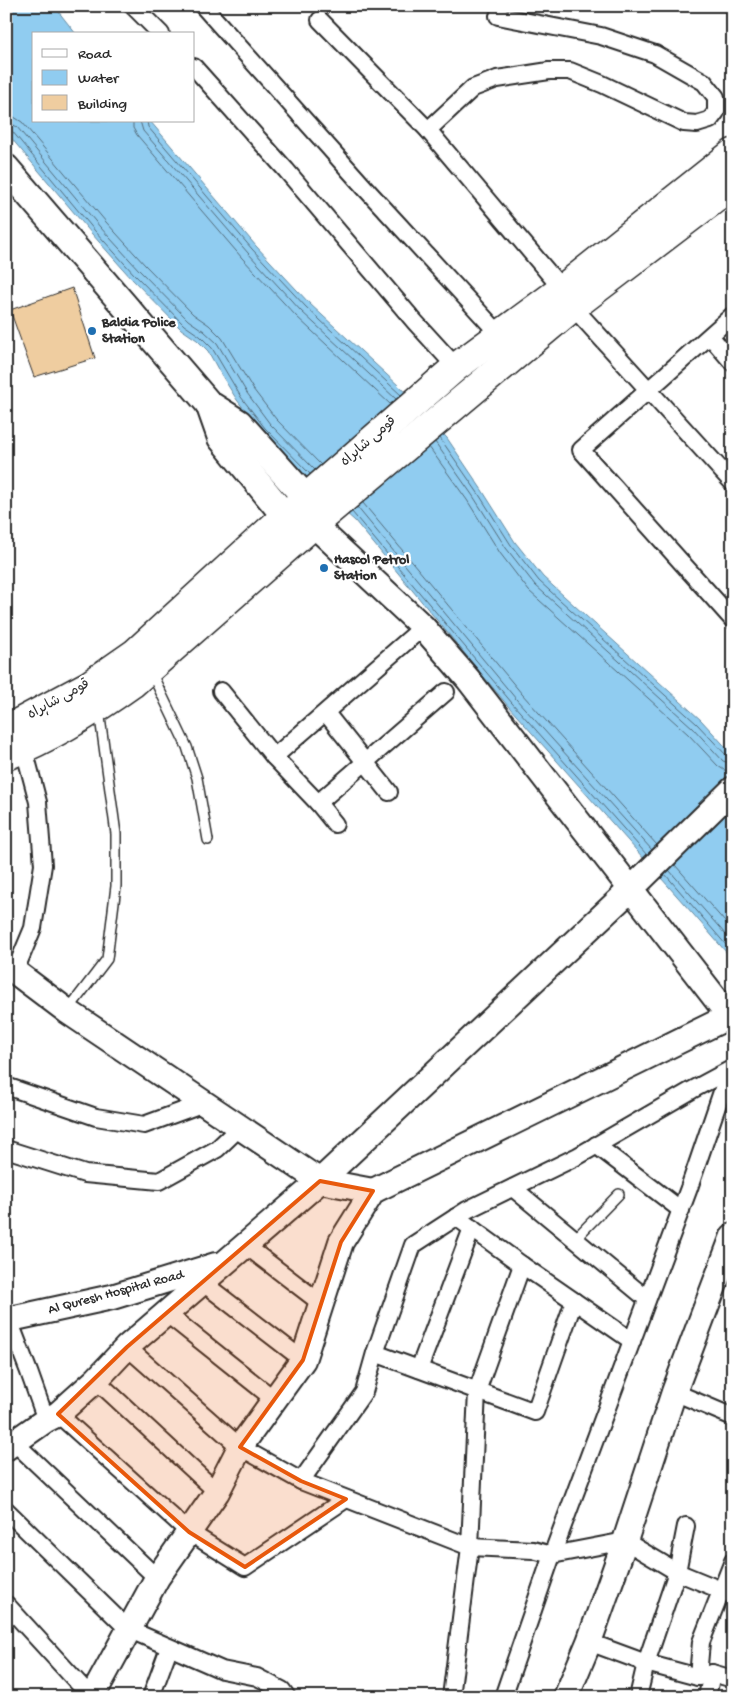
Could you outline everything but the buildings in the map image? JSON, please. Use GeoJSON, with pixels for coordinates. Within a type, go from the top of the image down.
{"type":"FeatureCollection","features":[{"type":"Feature","properties":{"kind":"highway","name":"قومی شاہراہ"},"geometry":{"type":"LineString","coordinates":[[15,752],[99,708],[285,516],[313,508],[474,390],[568,298],[733,153]]}},
{"type":"Feature","properties":{"kind":"highway","name":"قومی شاہراہ"},"geometry":{"type":"LineString","coordinates":[[6,728],[89,685],[142,662],[313,508],[456,367],[500,335],[568,298],[733,185]]}},
{"type":"Feature","properties":{"kind":"main road"},"geometry":{"type":"LineString","coordinates":[[6,168],[209,404],[238,424],[313,508]]}},
{"type":"Feature","properties":{"kind":"main road"},"geometry":{"type":"LineString","coordinates":[[209,404],[221,438],[285,516]]}},
{"type":"Feature","properties":{"kind":"street"},"geometry":{"type":"LineString","coordinates":[[133,6],[159,32]]}},
{"type":"Feature","properties":{"kind":"street"},"geometry":{"type":"LineString","coordinates":[[203,6],[365,188],[500,335]]}},
{"type":"Feature","properties":{"kind":"street"},"geometry":{"type":"LineString","coordinates":[[428,130],[473,88],[497,79],[549,71],[570,71],[684,123],[698,124],[710,120],[716,112],[716,97],[704,82],[655,54],[601,36],[498,16]]}},
{"type":"Feature","properties":{"kind":"street"},"geometry":{"type":"LineString","coordinates":[[320,20],[428,130],[568,298],[733,483]]}},
{"type":"Feature","properties":{"kind":"street"},"geometry":{"type":"LineString","coordinates":[[195,68],[286,170],[456,367]]}},
{"type":"Feature","properties":{"kind":"street"},"geometry":{"type":"LineString","coordinates":[[733,316],[580,450],[733,620]]}},
{"type":"Feature","properties":{"kind":"street"},"geometry":{"type":"LineString","coordinates":[[710,336],[733,362]]}},
{"type":"Feature","properties":{"kind":"street"},"geometry":{"type":"LineString","coordinates":[[6,1604],[91,1697],[157,1578],[217,1492],[240,1447],[303,1360],[341,1242],[373,1191],[731,1018],[468,679],[423,627],[313,508]]}},
{"type":"Feature","properties":{"kind":"street"},"geometry":{"type":"LineString","coordinates":[[274,757],[423,627]]}},
{"type":"Feature","properties":{"kind":"street"},"geometry":{"type":"LineString","coordinates":[[221,691],[274,757],[318,803],[335,824]]}},
{"type":"Feature","properties":{"kind":"street"},"geometry":{"type":"LineString","coordinates":[[318,803],[446,692]]}},
{"type":"Feature","properties":{"kind":"street"},"geometry":{"type":"LineString","coordinates":[[326,713],[389,792]]}},
{"type":"Feature","properties":{"kind":"street"},"geometry":{"type":"LineString","coordinates":[[15,752],[38,802],[43,865],[33,928],[10,968],[67,1011],[320,1181],[373,1191]]}},
{"type":"Feature","properties":{"kind":"street"},"geometry":{"type":"LineString","coordinates":[[157,1578],[10,1445],[52,1417],[96,1380],[127,1347],[320,1181],[631,889],[733,789]]}},
{"type":"Feature","properties":{"kind":"street"},"geometry":{"type":"LineString","coordinates":[[301,1481],[364,1392],[413,1245],[467,1210],[578,1156],[692,1090],[731,1070]]}},
{"type":"Feature","properties":{"kind":"street"},"geometry":{"type":"LineString","coordinates":[[503,1697],[552,1555],[681,1210],[731,1070]]}},
{"type":"Feature","properties":{"kind":"street"},"geometry":{"type":"LineString","coordinates":[[6,1086],[96,1117],[144,1125],[204,1103]]}},
{"type":"Feature","properties":{"kind":"street"},"geometry":{"type":"LineString","coordinates":[[6,1149],[85,1174],[158,1182],[217,1148],[240,1126]]}},
{"type":"Feature","properties":{"kind":"street"},"geometry":{"type":"LineString","coordinates":[[596,1145],[681,1210]]}},
{"type":"Feature","properties":{"kind":"street"},"geometry":{"type":"LineString","coordinates":[[513,1188],[647,1299]]}},
{"type":"Feature","properties":{"kind":"street"},"geometry":{"type":"LineString","coordinates":[[456,1217],[632,1341]]}},
{"type":"Feature","properties":{"kind":"street"},"geometry":{"type":"LineString","coordinates":[[419,1369],[472,1228]]}},
{"type":"Feature","properties":{"kind":"street"},"geometry":{"type":"LineString","coordinates":[[566,1697],[589,1642],[625,1541],[674,1392],[733,1236]]}},
{"type":"Feature","properties":{"kind":"street"},"geometry":{"type":"LineString","coordinates":[[245,1245],[322,1304]]}},
{"type":"Feature","properties":{"kind":"street","name":"Al Quresh Hospital Road"},"geometry":{"type":"LineString","coordinates":[[8,1320],[112,1297],[225,1262]]}},
{"type":"Feature","properties":{"kind":"street"},"geometry":{"type":"LineString","coordinates":[[451,1697],[470,1547],[477,1391],[522,1265]]}},
{"type":"Feature","properties":{"kind":"street"},"geometry":{"type":"LineString","coordinates":[[202,1282],[303,1360]]}},
{"type":"Feature","properties":{"kind":"street"},"geometry":{"type":"LineString","coordinates":[[376,1353],[535,1412],[574,1301]]}},
{"type":"Feature","properties":{"kind":"street"},"geometry":{"type":"LineString","coordinates":[[166,1313],[275,1400]]}},
{"type":"Feature","properties":{"kind":"street"},"geometry":{"type":"LineString","coordinates":[[8,1320],[52,1417],[189,1532],[245,1567],[346,1499]]}},
{"type":"Feature","properties":{"kind":"street"},"geometry":{"type":"LineString","coordinates":[[127,1347],[240,1447],[301,1481],[470,1547],[534,1550],[552,1555],[625,1541],[677,1572],[727,1592]]}},
{"type":"Feature","properties":{"kind":"street"},"geometry":{"type":"LineString","coordinates":[[96,1380],[217,1492]]}},
{"type":"Feature","properties":{"kind":"street"},"geometry":{"type":"LineString","coordinates":[[674,1392],[733,1417]]}},
{"type":"Feature","properties":{"kind":"street"},"geometry":{"type":"LineString","coordinates":[[6,1510],[128,1629],[222,1670],[257,1677],[284,1695]]}},
{"type":"Feature","properties":{"kind":"street"},"geometry":{"type":"LineString","coordinates":[[638,1697],[646,1663],[677,1572],[686,1526]]}},
{"type":"Feature","properties":{"kind":"street"},"geometry":{"type":"LineString","coordinates":[[707,1697],[701,1642],[727,1592],[733,1561]]}},
{"type":"Feature","properties":{"kind":"street"},"geometry":{"type":"LineString","coordinates":[[589,1642],[646,1663],[733,1679]]}},
{"type":"Feature","properties":{"kind":"street"},"geometry":{"type":"LineString","coordinates":[[151,1697],[169,1648]]}},
{"type":"Feature","properties":{"kind":"lane"},"geometry":{"type":"LineString","coordinates":[[142,662],[187,747],[196,778],[208,840]]}},
{"type":"Feature","properties":{"kind":"lane"},"geometry":{"type":"LineString","coordinates":[[67,1011],[107,959],[116,886],[116,834],[99,708]]}},
{"type":"Feature","properties":{"kind":"lane"},"geometry":{"type":"LineString","coordinates":[[575,1239],[619,1194]]}},
{"type":"Feature","properties":{"kind":"highlighted area"},"geometry":{"type":"Polygon","coordinates":[[[320,1181],[373,1191],[341,1242],[303,1360],[240,1447],[301,1481],[346,1499],[245,1567],[189,1532],[58,1414],[127,1347],[320,1181]]]}},
{"type":"Feature","properties":{"kind":"water"},"geometry":{"type":"Polygon","coordinates":[[[6,6],[54,6],[74,32],[32,32],[32,122],[151,122],[256,246],[310,304],[399,386],[447,438],[515,542],[543,577],[701,720],[733,755],[733,960],[508,706],[355,521],[295,467],[261,431],[237,400],[208,351],[197,340],[181,329],[131,278],[6,132],[6,6]]]}},
{"type":"Feature","properties":{"kind":"place","name":"Baldia Police Station"},"geometry":{"type":"Point","coordinates":[92,331]}},
{"type":"Feature","properties":{"kind":"place","name":"Hascol Petrol Station"},"geometry":{"type":"Point","coordinates":[324,568]}}]}
